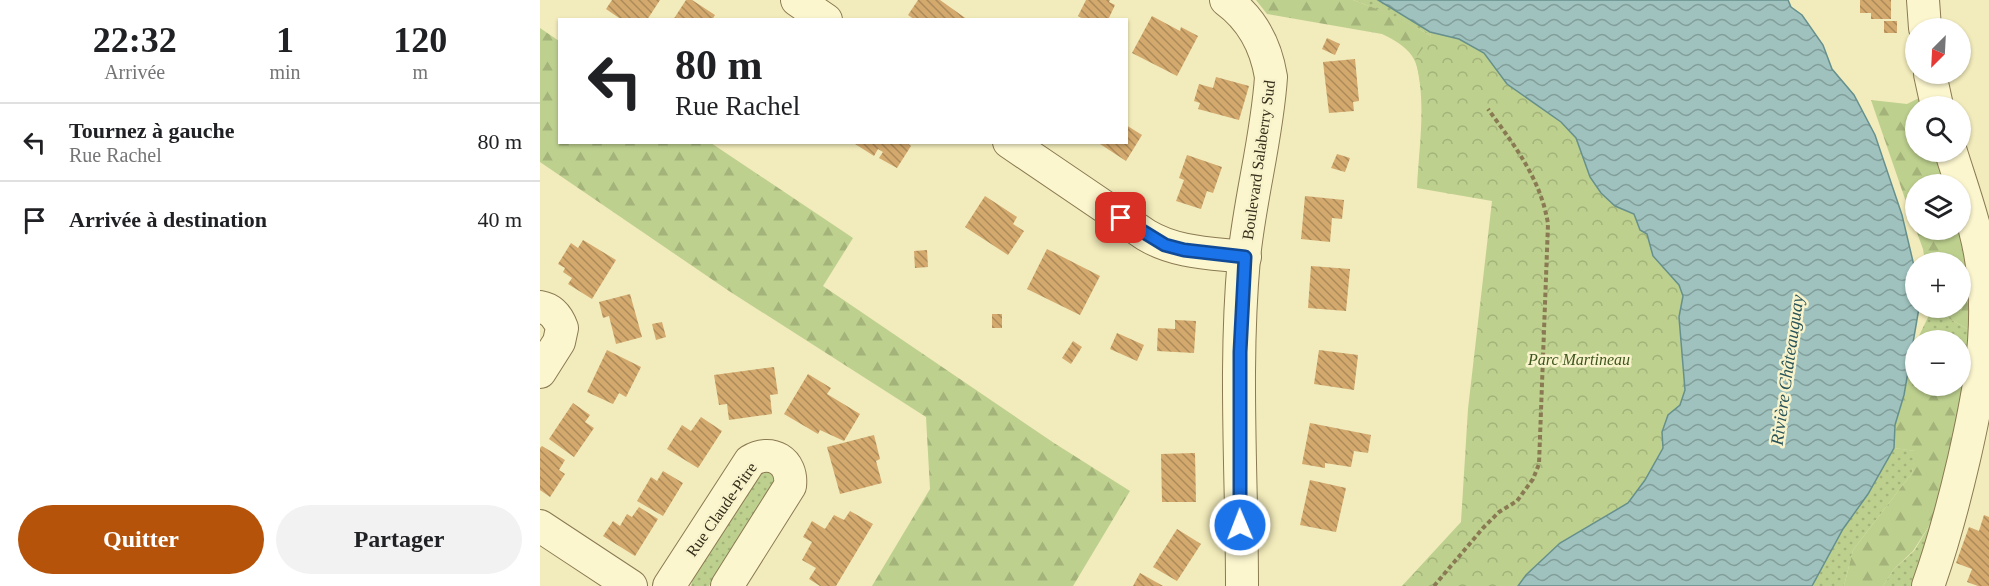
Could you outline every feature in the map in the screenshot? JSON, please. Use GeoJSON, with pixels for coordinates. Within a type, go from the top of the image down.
{"type":"FeatureCollection","features":[{"type":"Feature","properties":{"kind":"street"},"geometry":{"type":"LineString","coordinates":[[797,0],[823,18]]}},
{"type":"Feature","properties":{"kind":"street","name":"Boulevard Salaberry Sud"},"geometry":{"type":"LineString","coordinates":[[1226,0],[1243,15],[1259,38],[1269,62],[1271,77],[1245,257],[1239,405],[1242,586]]}},
{"type":"Feature","properties":{"kind":"street"},"geometry":{"type":"LineString","coordinates":[[1923,0],[1924,18]]}},
{"type":"Feature","properties":{"kind":"street"},"geometry":{"type":"LineString","coordinates":[[1012,144],[1155,241],[1184,250],[1245,257]]}},
{"type":"Feature","properties":{"kind":"street"},"geometry":{"type":"LineString","coordinates":[[1928,586],[1946,529],[1968,439],[1978,388],[1984,335],[1984,283],[1980,254],[1954,162]]}},
{"type":"Feature","properties":{"kind":"street"},"geometry":{"type":"LineString","coordinates":[[540,308],[545,308],[555,315],[562,328],[559,342],[540,372]]}},
{"type":"Feature","properties":{"kind":"street","name":"Rue Claude-Pitre"},"geometry":{"type":"LineString","coordinates":[[669,586],[750,461],[757,457],[774,457],[790,470],[790,486],[727,586]]}},
{"type":"Feature","properties":{"kind":"street"},"geometry":{"type":"LineString","coordinates":[[540,526],[631,586]]}},
{"type":"Feature","properties":{"kind":"path"},"geometry":{"type":"LineString","coordinates":[[1434,586],[1483,528],[1499,512],[1517,501],[1533,479],[1539,464],[1548,224],[1545,205],[1531,171],[1488,109]]}},
{"type":"Feature","properties":{"kind":"green space"},"geometry":{"type":"Polygon","coordinates":[[[1256,0],[1353,0],[1385,12],[1431,36],[1422,98],[1414,58],[1394,40],[1382,34],[1267,14],[1256,0]]]}},
{"type":"Feature","properties":{"kind":"green space"},"geometry":{"type":"Polygon","coordinates":[[[1353,0],[1378,0],[1430,32],[1431,36],[1393,16],[1353,0]]]}},
{"type":"Feature","properties":{"kind":"green space"},"geometry":{"type":"Polygon","coordinates":[[[540,28],[558,40],[558,144],[712,144],[853,238],[823,286],[1054,443],[1130,491],[1073,586],[872,586],[930,489],[926,417],[729,291],[540,162],[540,28]]]}},
{"type":"Feature","properties":{"kind":"green space","name":"Parc Martineau"},"geometry":{"type":"Polygon","coordinates":[[[1430,32],[1459,39],[1484,53],[1507,84],[1561,122],[1576,138],[1590,177],[1601,193],[1615,206],[1634,214],[1640,230],[1647,233],[1653,256],[1679,285],[1683,296],[1679,317],[1685,390],[1680,405],[1668,415],[1662,432],[1663,447],[1645,480],[1628,503],[1560,543],[1526,575],[1518,586],[1402,586],[1461,522],[1468,409],[1492,201],[1417,188],[1421,91],[1415,59],[1431,37],[1430,32]]]}},
{"type":"Feature","properties":{"kind":"green space"},"geometry":{"type":"Polygon","coordinates":[[[1871,100],[1905,104],[1905,162],[1937,162],[1941,174],[1905,174],[1905,199],[1871,100]]]}},
{"type":"Feature","properties":{"kind":"green space"},"geometry":{"type":"Polygon","coordinates":[[[1920,240],[1962,240],[1965,252],[1923,252],[1920,240]]]}},
{"type":"Feature","properties":{"kind":"green space"},"geometry":{"type":"Polygon","coordinates":[[[1971,291],[1973,332],[1948,318],[1971,318],[1971,291]]]}},
{"type":"Feature","properties":{"kind":"green space"},"geometry":{"type":"Polygon","coordinates":[[[1928,318],[1948,318],[1969,330],[1922,330],[1928,318]]]}},
{"type":"Feature","properties":{"kind":"green space"},"geometry":{"type":"Polygon","coordinates":[[[1905,389],[1905,396],[1964,396],[1942,498],[1931,523],[1913,551],[1894,569],[1883,586],[1844,586],[1853,550],[1912,473],[1915,451],[1894,448],[1895,426],[1905,389]]]}},
{"type":"Feature","properties":{"kind":"green space"},"geometry":{"type":"Polygon","coordinates":[[[1894,448],[1916,451],[1912,473],[1853,550],[1844,586],[1812,586],[1843,529],[1868,494],[1894,448]]]}},
{"type":"Feature","properties":{"kind":"green space"},"geometry":{"type":"Polygon","coordinates":[[[766,471],[776,479],[773,487],[709,586],[691,586],[693,577],[760,473],[766,471]]]}},
{"type":"Feature","properties":{"kind":"green space"},"geometry":{"type":"Polygon","coordinates":[[[1942,498],[1915,586],[1883,586],[1894,569],[1914,551],[1931,523],[1942,498]]]}},
{"type":"Feature","properties":{"kind":"water","name":"Rivière Châteauguay"},"geometry":{"type":"Polygon","coordinates":[[[1378,0],[1788,0],[1791,7],[1802,15],[1823,45],[1832,69],[1854,95],[1875,135],[1902,215],[1905,240],[1908,240],[1911,252],[1905,252],[1905,318],[1917,318],[1915,330],[1905,330],[1905,389],[1895,425],[1894,448],[1868,494],[1843,529],[1812,586],[1518,586],[1526,575],[1560,543],[1628,503],[1645,480],[1663,448],[1662,432],[1668,415],[1680,405],[1685,390],[1679,317],[1683,296],[1679,285],[1653,256],[1647,234],[1640,230],[1634,214],[1615,206],[1601,193],[1590,177],[1576,138],[1561,122],[1507,84],[1484,53],[1459,39],[1430,32],[1378,0]]]}},
{"type":"Feature","properties":{"kind":"building"},"geometry":{"type":"Polygon","coordinates":[[[612,0],[660,0],[648,18],[619,18],[606,9],[612,0]]]}},
{"type":"Feature","properties":{"kind":"building"},"geometry":{"type":"Polygon","coordinates":[[[686,0],[692,0],[715,15],[713,18],[674,18],[686,0]]]}},
{"type":"Feature","properties":{"kind":"building"},"geometry":{"type":"Polygon","coordinates":[[[918,0],[940,0],[965,18],[912,18],[908,15],[918,0]]]}},
{"type":"Feature","properties":{"kind":"building"},"geometry":{"type":"Polygon","coordinates":[[[1086,0],[1110,0],[1109,2],[1115,5],[1109,18],[1078,16],[1086,0]]]}},
{"type":"Feature","properties":{"kind":"building"},"geometry":{"type":"Polygon","coordinates":[[[1860,0],[1891,0],[1891,19],[1871,19],[1871,13],[1860,13],[1860,0]]]}},
{"type":"Feature","properties":{"kind":"building"},"geometry":{"type":"Polygon","coordinates":[[[1152,16],[1180,31],[1181,27],[1198,36],[1177,76],[1132,53],[1152,16]]]}},
{"type":"Feature","properties":{"kind":"building"},"geometry":{"type":"Polygon","coordinates":[[[1884,21],[1897,21],[1897,33],[1884,33],[1884,21]]]}},
{"type":"Feature","properties":{"kind":"building"},"geometry":{"type":"Polygon","coordinates":[[[1327,38],[1340,44],[1335,55],[1322,49],[1327,38]]]}},
{"type":"Feature","properties":{"kind":"building"},"geometry":{"type":"Polygon","coordinates":[[[1355,59],[1359,101],[1353,102],[1354,111],[1329,113],[1323,62],[1355,59]]]}},
{"type":"Feature","properties":{"kind":"building"},"geometry":{"type":"Polygon","coordinates":[[[1216,77],[1249,86],[1239,120],[1198,109],[1200,103],[1194,101],[1199,84],[1213,88],[1216,77]]]}},
{"type":"Feature","properties":{"kind":"building"},"geometry":{"type":"Polygon","coordinates":[[[1128,126],[1142,135],[1126,161],[1100,144],[1128,144],[1128,126]]]}},
{"type":"Feature","properties":{"kind":"building"},"geometry":{"type":"Polygon","coordinates":[[[855,144],[908,144],[911,146],[897,168],[879,158],[883,152],[878,149],[874,156],[855,144]]]}},
{"type":"Feature","properties":{"kind":"building"},"geometry":{"type":"Polygon","coordinates":[[[1337,154],[1350,158],[1345,172],[1331,168],[1337,154]]]}},
{"type":"Feature","properties":{"kind":"building"},"geometry":{"type":"Polygon","coordinates":[[[1187,155],[1222,167],[1213,193],[1207,191],[1201,209],[1176,201],[1184,180],[1179,178],[1187,155]]]}},
{"type":"Feature","properties":{"kind":"building"},"geometry":{"type":"Polygon","coordinates":[[[985,196],[1017,217],[1013,224],[1024,231],[1008,255],[965,227],[985,196]]]}},
{"type":"Feature","properties":{"kind":"building"},"geometry":{"type":"Polygon","coordinates":[[[1305,196],[1344,200],[1342,219],[1332,218],[1330,242],[1301,239],[1305,196]]]}},
{"type":"Feature","properties":{"kind":"building"},"geometry":{"type":"Polygon","coordinates":[[[583,240],[616,260],[592,299],[568,284],[572,278],[563,272],[565,268],[558,264],[571,243],[578,248],[583,240]]]}},
{"type":"Feature","properties":{"kind":"building"},"geometry":{"type":"Polygon","coordinates":[[[1047,249],[1100,276],[1080,315],[1027,289],[1047,249]]]}},
{"type":"Feature","properties":{"kind":"building"},"geometry":{"type":"Polygon","coordinates":[[[927,250],[928,267],[915,268],[914,251],[927,250]]]}},
{"type":"Feature","properties":{"kind":"building"},"geometry":{"type":"Polygon","coordinates":[[[1311,266],[1350,269],[1346,311],[1308,308],[1311,266]]]}},
{"type":"Feature","properties":{"kind":"building"},"geometry":{"type":"Polygon","coordinates":[[[630,294],[642,337],[616,344],[609,316],[603,318],[599,302],[630,294]]]}},
{"type":"Feature","properties":{"kind":"building"},"geometry":{"type":"Polygon","coordinates":[[[992,314],[1002,314],[1002,328],[992,328],[992,314]]]}},
{"type":"Feature","properties":{"kind":"building"},"geometry":{"type":"Polygon","coordinates":[[[1175,320],[1196,321],[1194,353],[1157,351],[1158,328],[1175,329],[1175,320]]]}},
{"type":"Feature","properties":{"kind":"building"},"geometry":{"type":"Polygon","coordinates":[[[662,322],[666,337],[656,340],[652,324],[662,322]]]}},
{"type":"Feature","properties":{"kind":"building"},"geometry":{"type":"Polygon","coordinates":[[[1117,333],[1144,345],[1137,361],[1110,349],[1117,333]]]}},
{"type":"Feature","properties":{"kind":"building"},"geometry":{"type":"Polygon","coordinates":[[[1073,341],[1082,347],[1071,364],[1062,358],[1073,341]]]}},
{"type":"Feature","properties":{"kind":"building"},"geometry":{"type":"Polygon","coordinates":[[[607,350],[641,367],[626,397],[619,393],[613,404],[587,392],[607,350]]]}},
{"type":"Feature","properties":{"kind":"building"},"geometry":{"type":"Polygon","coordinates":[[[1319,350],[1358,355],[1354,390],[1314,384],[1319,350]]]}},
{"type":"Feature","properties":{"kind":"building"},"geometry":{"type":"Polygon","coordinates":[[[774,367],[778,394],[770,395],[772,414],[729,420],[727,404],[719,405],[714,375],[774,367]]]}},
{"type":"Feature","properties":{"kind":"building"},"geometry":{"type":"Polygon","coordinates":[[[808,374],[831,388],[827,394],[860,414],[844,441],[820,430],[818,434],[784,414],[808,374]]]}},
{"type":"Feature","properties":{"kind":"building"},"geometry":{"type":"Polygon","coordinates":[[[573,403],[590,415],[585,422],[594,428],[574,457],[549,439],[573,403]]]}},
{"type":"Feature","properties":{"kind":"building"},"geometry":{"type":"Polygon","coordinates":[[[701,417],[722,431],[698,468],[667,449],[682,425],[691,431],[701,417]]]}},
{"type":"Feature","properties":{"kind":"building"},"geometry":{"type":"Polygon","coordinates":[[[1310,423],[1371,435],[1368,453],[1354,451],[1351,467],[1325,463],[1325,468],[1302,464],[1310,423]]]}},
{"type":"Feature","properties":{"kind":"building"},"geometry":{"type":"Polygon","coordinates":[[[874,435],[880,459],[876,461],[882,483],[840,494],[827,447],[874,435]]]}},
{"type":"Feature","properties":{"kind":"building"},"geometry":{"type":"Polygon","coordinates":[[[542,446],[565,460],[559,470],[565,474],[550,497],[540,490],[540,448],[542,446]]]}},
{"type":"Feature","properties":{"kind":"building"},"geometry":{"type":"Polygon","coordinates":[[[1195,453],[1196,502],[1162,502],[1161,454],[1195,453]]]}},
{"type":"Feature","properties":{"kind":"building"},"geometry":{"type":"Polygon","coordinates":[[[663,471],[683,483],[663,516],[637,501],[651,477],[657,481],[663,471]]]}},
{"type":"Feature","properties":{"kind":"building"},"geometry":{"type":"Polygon","coordinates":[[[1310,480],[1346,488],[1336,532],[1300,525],[1310,480]]]}},
{"type":"Feature","properties":{"kind":"building"},"geometry":{"type":"Polygon","coordinates":[[[639,507],[658,519],[635,556],[603,536],[613,521],[620,526],[627,514],[632,517],[639,507]]]}},
{"type":"Feature","properties":{"kind":"building"},"geometry":{"type":"Polygon","coordinates":[[[850,511],[873,524],[836,586],[820,586],[809,579],[816,568],[802,560],[812,542],[803,537],[812,521],[825,529],[834,515],[844,520],[850,511]]]}},
{"type":"Feature","properties":{"kind":"building"},"geometry":{"type":"Polygon","coordinates":[[[1984,515],[1989,517],[1989,586],[1978,586],[1967,582],[1972,569],[1956,563],[1969,527],[1979,531],[1984,515]]]}},
{"type":"Feature","properties":{"kind":"building"},"geometry":{"type":"Polygon","coordinates":[[[1177,529],[1201,544],[1177,581],[1153,567],[1177,529]]]}},
{"type":"Feature","properties":{"kind":"building"},"geometry":{"type":"Polygon","coordinates":[[[1140,573],[1163,586],[1133,586],[1140,573]]]}},
{"type":"Feature","properties":{"kind":"route"},"geometry":{"type":"LineString","coordinates":[[1121,218],[1155,241],[1165,245],[1184,250],[1245,257],[1240,352],[1240,525]]}}]}
